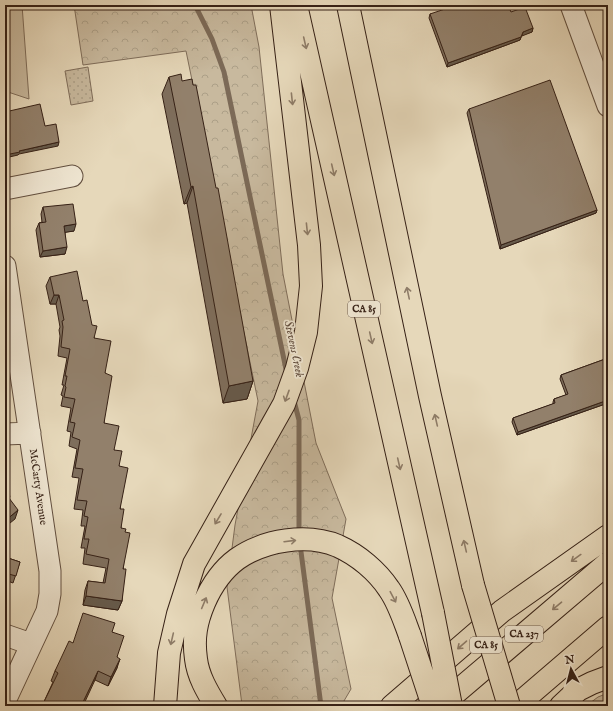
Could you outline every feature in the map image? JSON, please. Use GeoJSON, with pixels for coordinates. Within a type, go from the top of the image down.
{"type":"FeatureCollection","features":[{"type":"Feature","properties":{"kind":"highway"},"geometry":{"type":"LineString","coordinates":[[165,706],[169,653],[178,614],[194,564],[284,404],[298,368],[306,332],[311,286],[309,245],[281,5]]}},
{"type":"Feature","properties":{"kind":"highway","name":"CA 85"},"geometry":{"type":"LineString","coordinates":[[296,5],[433,613],[451,706]]}},
{"type":"Feature","properties":{"kind":"highway","name":"CA 85"},"geometry":{"type":"LineString","coordinates":[[348,5],[430,396],[499,706]]}},
{"type":"Feature","properties":{"kind":"highway"},"geometry":{"type":"LineString","coordinates":[[361,5],[382,165]]}},
{"type":"Feature","properties":{"kind":"highway"},"geometry":{"type":"LineString","coordinates":[[392,706],[502,611],[608,536]]}},
{"type":"Feature","properties":{"kind":"highway"},"geometry":{"type":"LineString","coordinates":[[216,706],[200,676],[194,642],[197,619],[210,590],[217,580],[236,560],[252,550],[288,541],[307,540],[321,541],[338,546],[350,553],[369,566],[389,589],[401,611],[433,706]]}},
{"type":"Feature","properties":{"kind":"highway","name":"CA 237"},"geometry":{"type":"LineString","coordinates":[[440,706],[608,563]]}},
{"type":"Feature","properties":{"kind":"highway"},"geometry":{"type":"LineString","coordinates":[[473,584],[509,706]]}},
{"type":"Feature","properties":{"kind":"highway"},"geometry":{"type":"LineString","coordinates":[[516,706],[608,627]]}},
{"type":"Feature","properties":{"kind":"highway"},"geometry":{"type":"LineString","coordinates":[[561,706],[578,690],[592,683],[608,678]]}},
{"type":"Feature","properties":{"kind":"street"},"geometry":{"type":"LineString","coordinates":[[570,5],[608,106]]}},
{"type":"Feature","properties":{"kind":"street"},"geometry":{"type":"LineString","coordinates":[[5,189],[72,176]]}},
{"type":"Feature","properties":{"kind":"street","name":"McCarty Avenue"},"geometry":{"type":"LineString","coordinates":[[5,266],[50,570],[50,594],[46,610],[5,700]]}},
{"type":"Feature","properties":{"kind":"street"},"geometry":{"type":"LineString","coordinates":[[5,434],[30,433]]}},
{"type":"Feature","properties":{"kind":"street"},"geometry":{"type":"LineString","coordinates":[[5,635],[31,644]]}},
{"type":"Feature","properties":{"kind":"green space"},"geometry":{"type":"Polygon","coordinates":[[[5,5],[22,5],[29,99],[5,91],[5,5]]]}},
{"type":"Feature","properties":{"kind":"green space"},"geometry":{"type":"Polygon","coordinates":[[[74,5],[251,5],[259,47],[283,274],[316,443],[346,519],[332,598],[351,689],[341,706],[242,705],[227,587],[235,525],[258,401],[186,51],[83,65],[74,5]]]}},
{"type":"Feature","properties":{"kind":"green space"},"geometry":{"type":"Polygon","coordinates":[[[88,67],[93,101],[71,105],[65,71],[88,67]]]}},
{"type":"Feature","properties":{"kind":"green space"},"geometry":{"type":"Polygon","coordinates":[[[608,693],[608,706],[586,706],[598,697],[608,693]]]}},
{"type":"Feature","properties":{"kind":"building"},"geometry":{"type":"Polygon","coordinates":[[[457,5],[508,5],[511,12],[525,7],[533,28],[523,32],[521,37],[448,63],[430,14],[457,5]]]}},
{"type":"Feature","properties":{"kind":"building"},"geometry":{"type":"Polygon","coordinates":[[[181,74],[182,81],[192,79],[193,85],[196,85],[216,188],[218,188],[253,381],[229,386],[193,186],[191,187],[169,77],[181,74]]]}},
{"type":"Feature","properties":{"kind":"building"},"geometry":{"type":"Polygon","coordinates":[[[550,80],[597,210],[501,245],[469,109],[550,80]]]}},
{"type":"Feature","properties":{"kind":"building"},"geometry":{"type":"Polygon","coordinates":[[[40,104],[45,126],[56,124],[59,142],[5,155],[5,112],[40,104]]]}},
{"type":"Feature","properties":{"kind":"building"},"geometry":{"type":"Polygon","coordinates":[[[73,204],[76,224],[64,226],[67,247],[43,251],[39,223],[46,222],[43,207],[73,204]]]}},
{"type":"Feature","properties":{"kind":"building"},"geometry":{"type":"Polygon","coordinates":[[[77,271],[83,301],[87,300],[92,325],[97,326],[94,338],[111,341],[105,373],[112,376],[104,423],[119,426],[114,450],[122,451],[119,466],[128,468],[120,509],[124,509],[121,528],[126,529],[125,532],[130,533],[123,569],[126,569],[122,601],[86,596],[88,581],[105,583],[109,559],[86,554],[89,539],[84,539],[88,517],[84,516],[87,501],[77,500],[83,469],[75,468],[80,440],[72,437],[75,423],[70,422],[75,399],[64,397],[67,376],[65,376],[70,349],[61,347],[63,327],[62,321],[64,320],[59,295],[54,295],[50,277],[77,271]]]}},
{"type":"Feature","properties":{"kind":"building"},"geometry":{"type":"Polygon","coordinates":[[[608,358],[608,400],[518,432],[513,418],[555,403],[554,399],[568,394],[561,375],[608,358]]]}},
{"type":"Feature","properties":{"kind":"building"},"geometry":{"type":"Polygon","coordinates":[[[5,490],[18,510],[5,521],[5,490]]]}},
{"type":"Feature","properties":{"kind":"building"},"geometry":{"type":"Polygon","coordinates":[[[5,557],[20,562],[16,576],[5,573],[5,557]]]}},
{"type":"Feature","properties":{"kind":"building"},"geometry":{"type":"Polygon","coordinates":[[[83,613],[115,623],[112,632],[124,636],[117,657],[120,659],[111,677],[98,671],[83,702],[91,706],[42,706],[58,673],[55,671],[69,641],[73,643],[83,613]]]}},
{"type":"Feature","properties":{"kind":"waterway","name":"Stevens Creek"},"geometry":{"type":"LineString","coordinates":[[195,5],[212,39],[224,72],[287,374]]}},
{"type":"Feature","properties":{"kind":"waterway","name":"Stevens Creek"},"geometry":{"type":"LineString","coordinates":[[294,401],[299,420],[299,534]]}},
{"type":"Feature","properties":{"kind":"waterway","name":"Stevens Creek"},"geometry":{"type":"LineString","coordinates":[[300,544],[321,706]]}}]}
